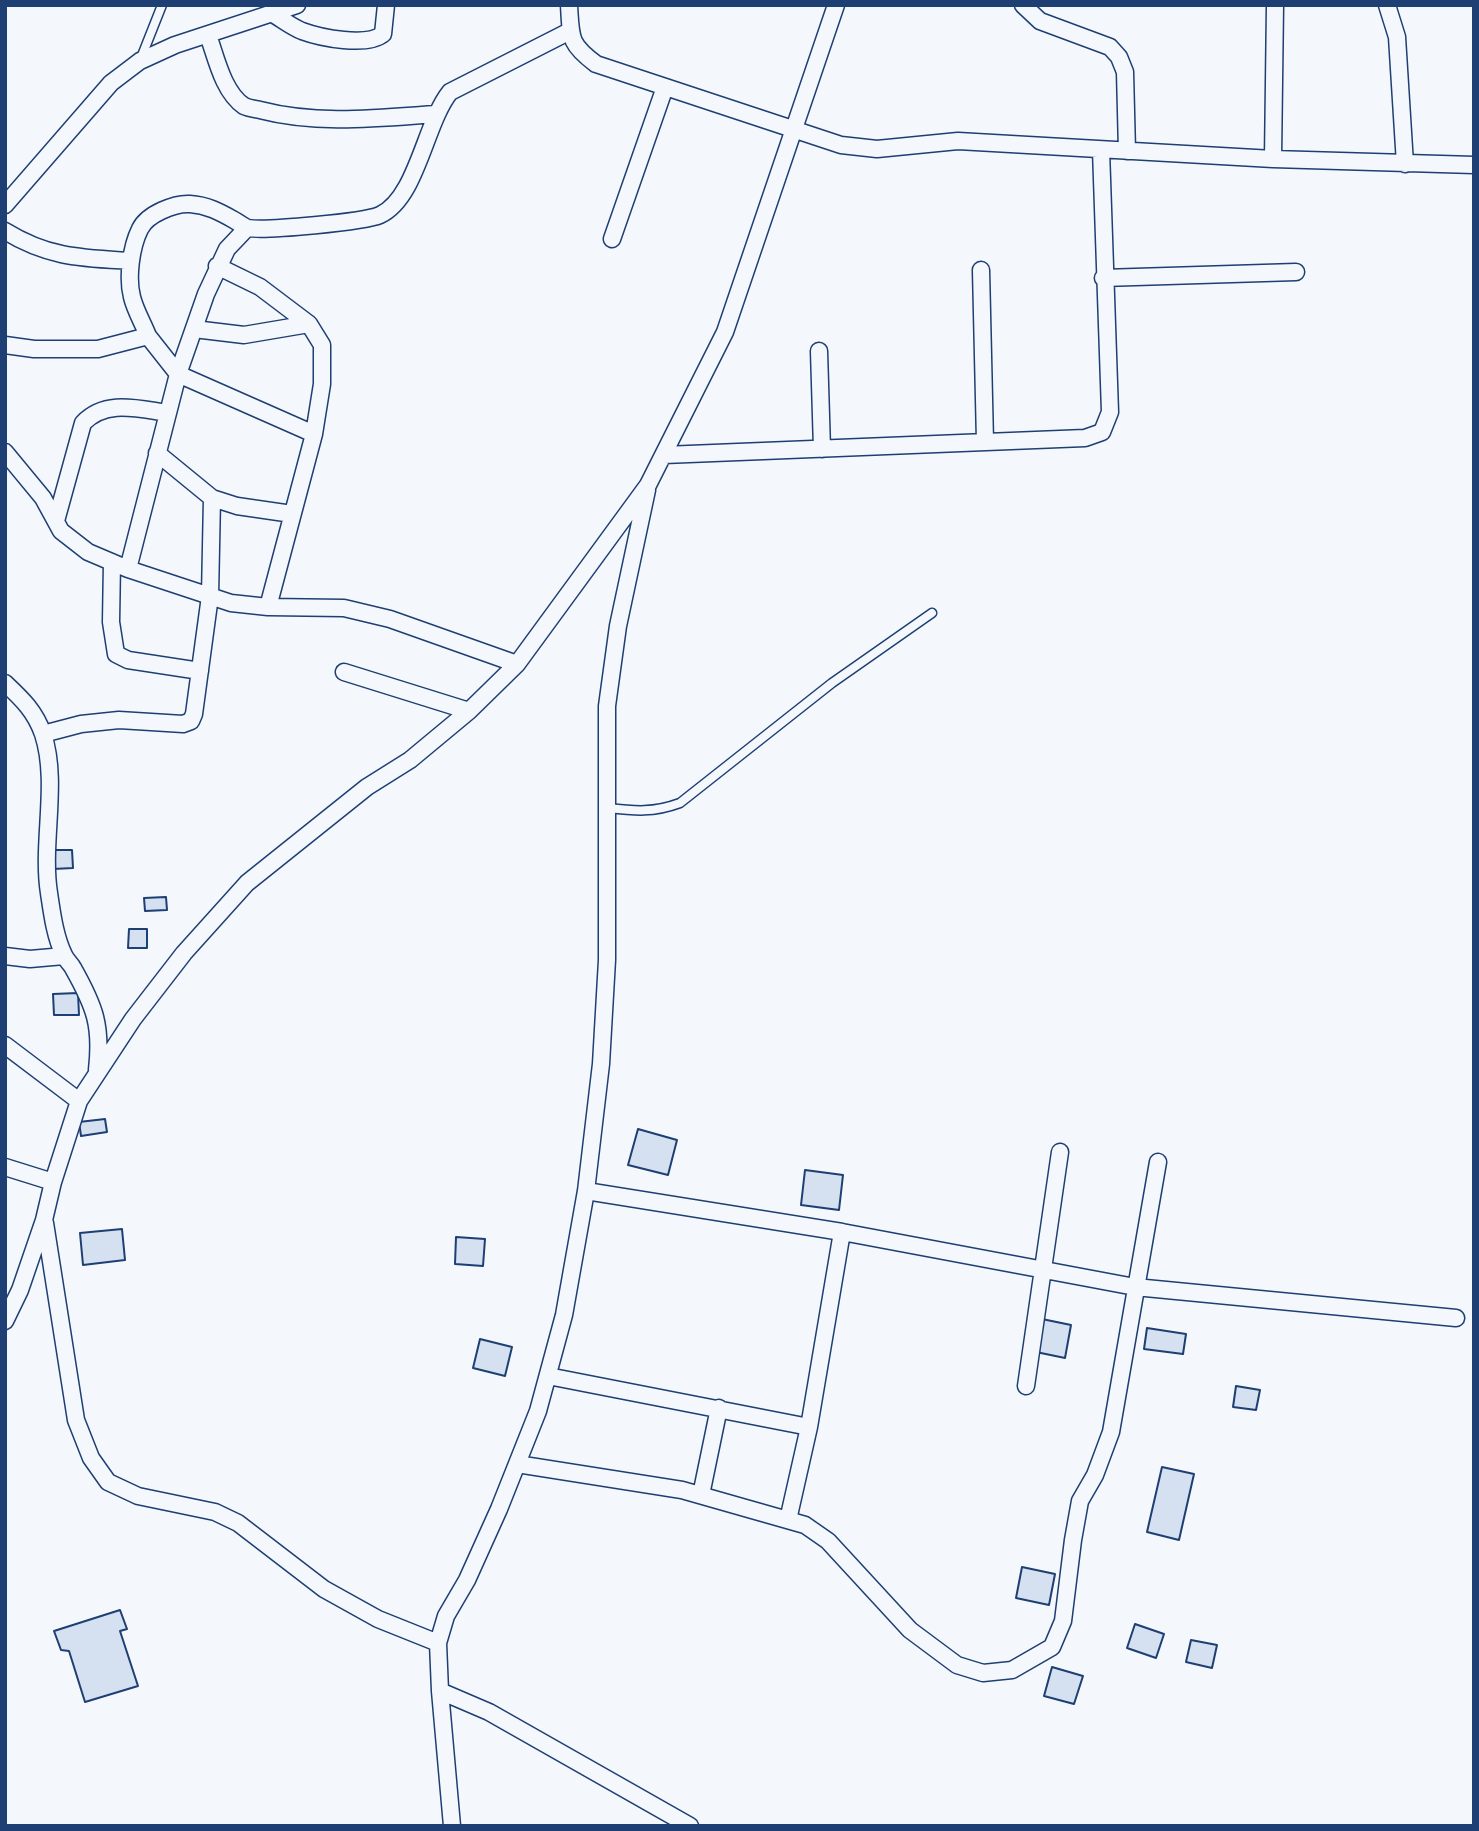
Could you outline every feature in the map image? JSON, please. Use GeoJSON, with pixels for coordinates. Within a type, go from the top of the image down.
{"type":"FeatureCollection","features":[{"type":"Feature","properties":{"kind":"street"},"geometry":{"type":"LineString","coordinates":[[5,205],[111,83],[140,61],[174,45],[297,5]]}},
{"type":"Feature","properties":{"kind":"street"},"geometry":{"type":"LineString","coordinates":[[274,14],[299,30],[319,36],[367,41],[376,40],[383,34],[386,5]]}},
{"type":"Feature","properties":{"kind":"street"},"geometry":{"type":"LineString","coordinates":[[569,5],[570,31],[578,51],[596,64],[841,145],[877,149],[958,141],[1273,159],[1474,165]]}},
{"type":"Feature","properties":{"kind":"street"},"geometry":{"type":"LineString","coordinates":[[5,1321],[20,1290],[44,1220],[79,1101],[133,1019],[184,953],[247,883],[367,787],[410,760],[469,711],[517,664],[648,485],[725,332],[836,5]]}},
{"type":"Feature","properties":{"kind":"street"},"geometry":{"type":"LineString","coordinates":[[1023,5],[1040,21],[1110,47],[1119,57],[1125,72],[1127,151]]}},
{"type":"Feature","properties":{"kind":"street"},"geometry":{"type":"LineString","coordinates":[[1273,159],[1275,5]]}},
{"type":"Feature","properties":{"kind":"street"},"geometry":{"type":"LineString","coordinates":[[1387,5],[1397,37],[1405,163]]}},
{"type":"Feature","properties":{"kind":"street"},"geometry":{"type":"LineString","coordinates":[[314,434],[178,374],[148,336],[131,295],[131,261],[140,227],[157,212],[187,203],[214,208],[247,228],[297,226],[362,219],[381,214],[397,202],[413,173],[439,106],[450,92],[570,31]]}},
{"type":"Feature","properties":{"kind":"street"},"geometry":{"type":"LineString","coordinates":[[208,35],[228,88],[244,106],[271,113],[314,117],[362,119],[436,114]]}},
{"type":"Feature","properties":{"kind":"street"},"geometry":{"type":"LineString","coordinates":[[612,239],[666,87]]}},
{"type":"Feature","properties":{"kind":"street"},"geometry":{"type":"LineString","coordinates":[[664,455],[1085,438],[1102,432],[1110,412],[1103,278],[1101,150]]}},
{"type":"Feature","properties":{"kind":"street"},"geometry":{"type":"LineString","coordinates":[[128,569],[178,374],[217,266],[227,249],[247,228]]}},
{"type":"Feature","properties":{"kind":"street"},"geometry":{"type":"LineString","coordinates":[[5,231],[37,249],[60,255],[131,261]]}},
{"type":"Feature","properties":{"kind":"street"},"geometry":{"type":"LineString","coordinates":[[217,266],[260,287],[309,324],[322,345],[322,384],[314,434],[268,607]]}},
{"type":"Feature","properties":{"kind":"street"},"geometry":{"type":"LineString","coordinates":[[981,270],[985,442]]}},
{"type":"Feature","properties":{"kind":"street"},"geometry":{"type":"LineString","coordinates":[[1103,278],[1296,272]]}},
{"type":"Feature","properties":{"kind":"street"},"geometry":{"type":"LineString","coordinates":[[194,329],[244,335],[309,324]]}},
{"type":"Feature","properties":{"kind":"street"},"geometry":{"type":"LineString","coordinates":[[5,345],[34,349],[98,349],[148,336]]}},
{"type":"Feature","properties":{"kind":"street"},"geometry":{"type":"LineString","coordinates":[[819,351],[822,449]]}},
{"type":"Feature","properties":{"kind":"street"},"geometry":{"type":"LineString","coordinates":[[56,521],[83,423],[92,414],[104,409],[123,407],[168,413]]}},
{"type":"Feature","properties":{"kind":"street"},"geometry":{"type":"LineString","coordinates":[[5,452],[43,498],[61,531],[88,552],[128,569],[231,603],[268,607],[344,608],[390,619],[517,664]]}},
{"type":"Feature","properties":{"kind":"street"},"geometry":{"type":"LineString","coordinates":[[157,453],[212,498],[237,506],[292,514]]}},
{"type":"Feature","properties":{"kind":"street"},"geometry":{"type":"LineString","coordinates":[[452,1826],[438,1643],[446,1616],[467,1580],[538,1411],[564,1315],[586,1191],[601,1064],[606,973],[607,706],[618,626],[648,485]]}},
{"type":"Feature","properties":{"kind":"street"},"geometry":{"type":"LineString","coordinates":[[43,734],[81,724],[119,720],[183,724],[191,721],[210,596],[212,498]]}},
{"type":"Feature","properties":{"kind":"street"},"geometry":{"type":"LineString","coordinates":[[112,562],[111,622],[116,654],[128,660],[200,671]]}},
{"type":"Feature","properties":{"kind":"street"},"geometry":{"type":"LineString","coordinates":[[344,672],[469,711]]}},
{"type":"Feature","properties":{"kind":"street"},"geometry":{"type":"LineString","coordinates":[[5,683],[31,707],[43,734],[48,761],[48,892],[64,956],[72,966],[96,1018],[100,1041],[96,1072]]}},
{"type":"Feature","properties":{"kind":"street"},"geometry":{"type":"LineString","coordinates":[[5,956],[30,959],[64,956]]}},
{"type":"Feature","properties":{"kind":"street"},"geometry":{"type":"LineString","coordinates":[[5,1045],[79,1101]]}},
{"type":"Feature","properties":{"kind":"street"},"geometry":{"type":"LineString","coordinates":[[1026,1386],[1060,1152]]}},
{"type":"Feature","properties":{"kind":"street"},"geometry":{"type":"LineString","coordinates":[[517,1464],[701,1495],[805,1525],[828,1541],[911,1630],[957,1665],[983,1672],[1012,1670],[1052,1647],[1063,1621],[1080,1501],[1095,1475],[1111,1432],[1158,1162]]}},
{"type":"Feature","properties":{"kind":"street"},"geometry":{"type":"LineString","coordinates":[[5,1167],[53,1182]]}},
{"type":"Feature","properties":{"kind":"street"},"geometry":{"type":"LineString","coordinates":[[586,1191],[842,1232],[1135,1287],[1456,1318]]}},
{"type":"Feature","properties":{"kind":"street"},"geometry":{"type":"LineString","coordinates":[[44,1220],[76,1420],[91,1458],[107,1482],[138,1496],[215,1512],[238,1523],[324,1589],[378,1619],[438,1643]]}},
{"type":"Feature","properties":{"kind":"street"},"geometry":{"type":"LineString","coordinates":[[788,1520],[809,1427],[842,1232]]}},
{"type":"Feature","properties":{"kind":"street"},"geometry":{"type":"LineString","coordinates":[[548,1376],[809,1427]]}},
{"type":"Feature","properties":{"kind":"street"},"geometry":{"type":"LineString","coordinates":[[701,1495],[719,1408]]}},
{"type":"Feature","properties":{"kind":"street"},"geometry":{"type":"LineString","coordinates":[[440,1691],[489,1712],[690,1826]]}},
{"type":"Feature","properties":{"kind":"lane"},"geometry":{"type":"LineString","coordinates":[[140,61],[162,5]]}},
{"type":"Feature","properties":{"kind":"lane"},"geometry":{"type":"LineString","coordinates":[[607,807],[660,811],[680,803],[832,683],[932,613]]}},
{"type":"Feature","properties":{"kind":"building"},"geometry":{"type":"Polygon","coordinates":[[[52,850],[72,850],[73,868],[53,869],[52,850]]]}},
{"type":"Feature","properties":{"kind":"building"},"geometry":{"type":"Polygon","coordinates":[[[166,897],[167,910],[145,911],[144,898],[166,897]]]}},
{"type":"Feature","properties":{"kind":"building"},"geometry":{"type":"Polygon","coordinates":[[[129,929],[147,929],[147,948],[128,948],[129,929]]]}},
{"type":"Feature","properties":{"kind":"building"},"geometry":{"type":"Polygon","coordinates":[[[78,993],[79,1015],[54,1015],[53,994],[78,993]]]}},
{"type":"Feature","properties":{"kind":"building"},"geometry":{"type":"Polygon","coordinates":[[[105,1119],[107,1132],[81,1136],[79,1122],[105,1119]]]}},
{"type":"Feature","properties":{"kind":"building"},"geometry":{"type":"Polygon","coordinates":[[[638,1129],[677,1140],[668,1175],[628,1165],[638,1129]]]}},
{"type":"Feature","properties":{"kind":"building"},"geometry":{"type":"Polygon","coordinates":[[[805,1170],[843,1175],[839,1210],[801,1205],[805,1170]]]}},
{"type":"Feature","properties":{"kind":"building"},"geometry":{"type":"Polygon","coordinates":[[[122,1229],[125,1260],[83,1265],[80,1233],[122,1229]]]}},
{"type":"Feature","properties":{"kind":"building"},"geometry":{"type":"Polygon","coordinates":[[[456,1237],[485,1239],[483,1266],[455,1264],[456,1237]]]}},
{"type":"Feature","properties":{"kind":"building"},"geometry":{"type":"Polygon","coordinates":[[[1042,1319],[1071,1325],[1065,1358],[1036,1352],[1042,1319]]]}},
{"type":"Feature","properties":{"kind":"building"},"geometry":{"type":"Polygon","coordinates":[[[1147,1328],[1186,1334],[1183,1354],[1144,1349],[1147,1328]]]}},
{"type":"Feature","properties":{"kind":"building"},"geometry":{"type":"Polygon","coordinates":[[[480,1339],[512,1347],[505,1376],[473,1368],[480,1339]]]}},
{"type":"Feature","properties":{"kind":"building"},"geometry":{"type":"Polygon","coordinates":[[[1236,1386],[1260,1390],[1256,1410],[1233,1407],[1236,1386]]]}},
{"type":"Feature","properties":{"kind":"building"},"geometry":{"type":"Polygon","coordinates":[[[1162,1467],[1194,1474],[1179,1540],[1147,1532],[1162,1467]]]}},
{"type":"Feature","properties":{"kind":"building"},"geometry":{"type":"Polygon","coordinates":[[[1022,1567],[1055,1574],[1049,1605],[1016,1598],[1022,1567]]]}},
{"type":"Feature","properties":{"kind":"building"},"geometry":{"type":"Polygon","coordinates":[[[120,1610],[127,1629],[120,1631],[138,1686],[85,1702],[69,1651],[61,1650],[54,1631],[120,1610]]]}},
{"type":"Feature","properties":{"kind":"building"},"geometry":{"type":"Polygon","coordinates":[[[1135,1624],[1164,1634],[1156,1658],[1127,1648],[1135,1624]]]}},
{"type":"Feature","properties":{"kind":"building"},"geometry":{"type":"Polygon","coordinates":[[[1191,1640],[1217,1645],[1212,1668],[1186,1662],[1191,1640]]]}},
{"type":"Feature","properties":{"kind":"building"},"geometry":{"type":"Polygon","coordinates":[[[1052,1667],[1083,1676],[1074,1704],[1044,1696],[1052,1667]]]}}]}
